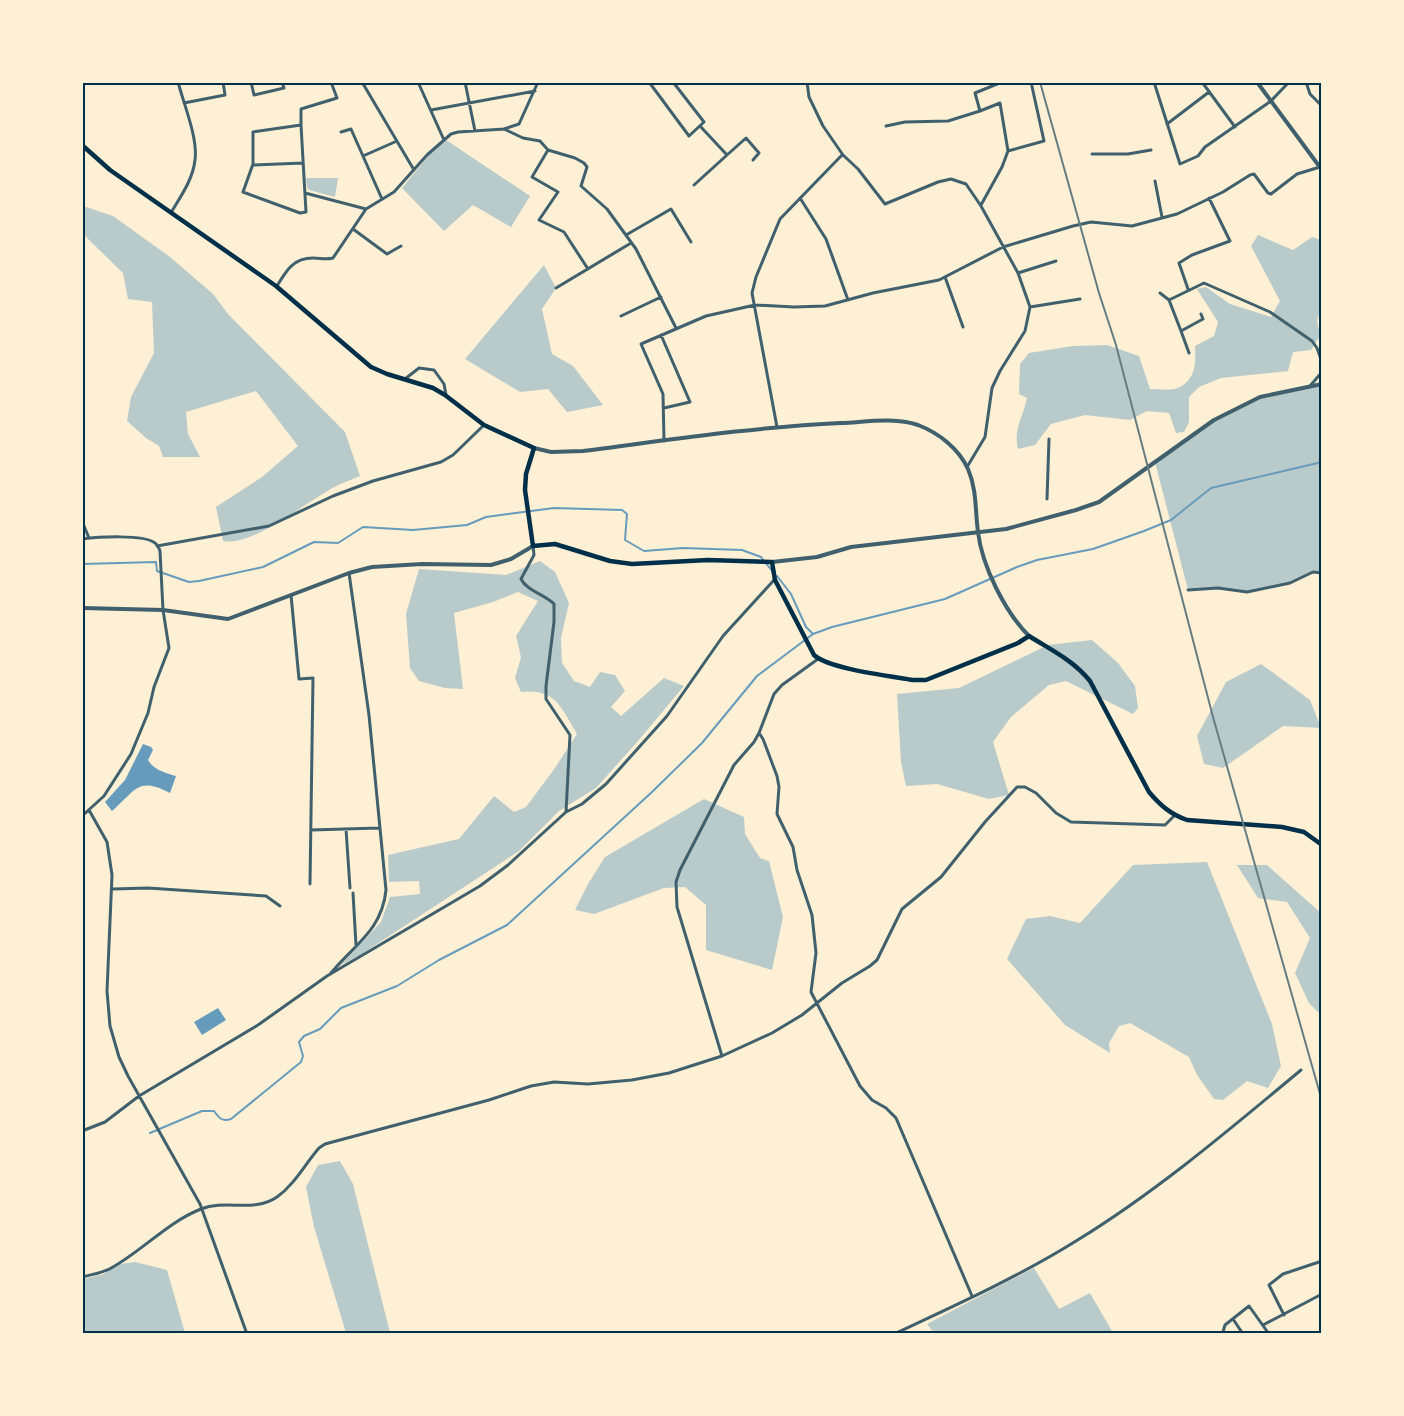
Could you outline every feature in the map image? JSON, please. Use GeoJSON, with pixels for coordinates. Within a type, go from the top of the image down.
{"type":"FeatureCollection","features":[{"type":"Feature","properties":{"kind":"main road"},"geometry":{"type":"LineString","coordinates":[[82,146],[110,170],[172,211],[276,286],[366,363],[387,374],[423,384],[447,396],[484,425],[534,448],[526,474],[525,490],[533,546],[555,543],[610,561],[633,564],[708,560],[772,562],[775,579],[818,659],[831,664],[913,680],[926,680],[1018,643],[1029,636],[1070,660],[1090,681],[1149,792],[1173,816],[1187,820],[1282,827],[1304,832],[1322,845]]}},
{"type":"Feature","properties":{"kind":"street"},"geometry":{"type":"LineString","coordinates":[[172,211],[190,180],[195,160],[194,142],[178,82]]}},
{"type":"Feature","properties":{"kind":"street"},"geometry":{"type":"LineString","coordinates":[[184,103],[225,95],[223,82]]}},
{"type":"Feature","properties":{"kind":"street"},"geometry":{"type":"LineString","coordinates":[[251,82],[254,95],[284,88],[282,82]]}},
{"type":"Feature","properties":{"kind":"street"},"geometry":{"type":"LineString","coordinates":[[301,125],[253,132],[253,165],[243,192],[300,213],[306,212],[301,109],[337,98],[331,82]]}},
{"type":"Feature","properties":{"kind":"street"},"geometry":{"type":"LineString","coordinates":[[362,82],[414,170]]}},
{"type":"Feature","properties":{"kind":"street"},"geometry":{"type":"LineString","coordinates":[[417,82],[444,140]]}},
{"type":"Feature","properties":{"kind":"street"},"geometry":{"type":"LineString","coordinates":[[465,82],[475,131]]}},
{"type":"Feature","properties":{"kind":"street"},"geometry":{"type":"LineString","coordinates":[[276,286],[296,261],[333,258],[366,209],[394,192],[444,140],[458,132],[504,129],[519,124],[538,82]]}},
{"type":"Feature","properties":{"kind":"street"},"geometry":{"type":"LineString","coordinates":[[649,82],[689,136],[704,122],[673,82]]}},
{"type":"Feature","properties":{"kind":"street"},"geometry":{"type":"LineString","coordinates":[[807,82],[815,111],[843,155],[858,169],[885,204],[938,182],[951,179],[966,184],[981,206],[1018,273],[1030,307],[1025,331],[992,388],[985,437],[967,467]]}},
{"type":"Feature","properties":{"kind":"street"},"geometry":{"type":"LineString","coordinates":[[980,111],[975,93],[1002,82]]}},
{"type":"Feature","properties":{"kind":"street"},"geometry":{"type":"LineString","coordinates":[[1008,151],[1044,141],[1031,82]]}},
{"type":"Feature","properties":{"kind":"street"},"geometry":{"type":"LineString","coordinates":[[1154,82],[1180,164],[1198,156],[1204,147],[1271,101],[1288,82]]}},
{"type":"Feature","properties":{"kind":"street"},"geometry":{"type":"LineString","coordinates":[[1202,82],[1235,127]]}},
{"type":"Feature","properties":{"kind":"street"},"geometry":{"type":"LineString","coordinates":[[664,441],[663,394],[641,344],[676,328],[696,322],[706,316],[755,305],[825,306],[939,280],[1003,247],[1073,226],[1087,222],[1132,226],[1191,209],[1254,174],[1271,194],[1296,174],[1321,168],[1257,82]]}},
{"type":"Feature","properties":{"kind":"street"},"geometry":{"type":"LineString","coordinates":[[1306,82],[1310,94],[1322,106]]}},
{"type":"Feature","properties":{"kind":"street"},"geometry":{"type":"LineString","coordinates":[[431,110],[535,91]]}},
{"type":"Feature","properties":{"kind":"street"},"geometry":{"type":"LineString","coordinates":[[1167,124],[1209,92]]}},
{"type":"Feature","properties":{"kind":"street"},"geometry":{"type":"LineString","coordinates":[[886,126],[905,122],[948,122],[1000,104],[1008,151],[981,206]]}},
{"type":"Feature","properties":{"kind":"street"},"geometry":{"type":"LineString","coordinates":[[700,126],[727,155]]}},
{"type":"Feature","properties":{"kind":"street"},"geometry":{"type":"LineString","coordinates":[[341,132],[351,129],[382,199]]}},
{"type":"Feature","properties":{"kind":"street"},"geometry":{"type":"LineString","coordinates":[[504,129],[523,138],[540,141],[548,150],[585,163],[587,167],[581,186],[607,209],[626,235],[676,328]]}},
{"type":"Feature","properties":{"kind":"street"},"geometry":{"type":"LineString","coordinates":[[694,185],[746,138],[759,153],[753,160]]}},
{"type":"Feature","properties":{"kind":"street"},"geometry":{"type":"LineString","coordinates":[[363,156],[398,141]]}},
{"type":"Feature","properties":{"kind":"street"},"geometry":{"type":"LineString","coordinates":[[548,150],[532,177],[558,192],[539,220],[564,232],[588,269]]}},
{"type":"Feature","properties":{"kind":"street"},"geometry":{"type":"LineString","coordinates":[[1092,154],[1128,154],[1151,150]]}},
{"type":"Feature","properties":{"kind":"street"},"geometry":{"type":"LineString","coordinates":[[777,427],[752,293],[756,277],[780,219],[843,155]]}},
{"type":"Feature","properties":{"kind":"street"},"geometry":{"type":"LineString","coordinates":[[253,165],[303,163]]}},
{"type":"Feature","properties":{"kind":"street"},"geometry":{"type":"LineString","coordinates":[[1155,181],[1161,217]]}},
{"type":"Feature","properties":{"kind":"street"},"geometry":{"type":"LineString","coordinates":[[305,193],[366,209]]}},
{"type":"Feature","properties":{"kind":"street"},"geometry":{"type":"LineString","coordinates":[[800,198],[826,239],[848,300]]}},
{"type":"Feature","properties":{"kind":"street"},"geometry":{"type":"LineString","coordinates":[[1188,290],[1179,263],[1192,255],[1230,241],[1209,198]]}},
{"type":"Feature","properties":{"kind":"street"},"geometry":{"type":"LineString","coordinates":[[626,235],[670,209],[691,242]]}},
{"type":"Feature","properties":{"kind":"street"},"geometry":{"type":"LineString","coordinates":[[353,229],[387,254],[401,246]]}},
{"type":"Feature","properties":{"kind":"street"},"geometry":{"type":"LineString","coordinates":[[556,288],[631,243]]}},
{"type":"Feature","properties":{"kind":"street"},"geometry":{"type":"LineString","coordinates":[[1018,273],[1056,261]]}},
{"type":"Feature","properties":{"kind":"street"},"geometry":{"type":"LineString","coordinates":[[945,277],[963,327]]}},
{"type":"Feature","properties":{"kind":"street"},"geometry":{"type":"LineString","coordinates":[[1169,300],[1204,283],[1270,312],[1312,341],[1322,362]]}},
{"type":"Feature","properties":{"kind":"street"},"geometry":{"type":"LineString","coordinates":[[1160,293],[1169,300],[1189,352]]}},
{"type":"Feature","properties":{"kind":"street"},"geometry":{"type":"LineString","coordinates":[[621,316],[661,297]]}},
{"type":"Feature","properties":{"kind":"street"},"geometry":{"type":"LineString","coordinates":[[1030,307],[1080,299]]}},
{"type":"Feature","properties":{"kind":"street"},"geometry":{"type":"LineString","coordinates":[[1181,331],[1203,319],[1201,314]]}},
{"type":"Feature","properties":{"kind":"street"},"geometry":{"type":"LineString","coordinates":[[661,335],[690,402],[664,408]]}},
{"type":"Feature","properties":{"kind":"street"},"geometry":{"type":"LineString","coordinates":[[405,380],[419,368],[434,370],[444,384],[447,396]]}},
{"type":"Feature","properties":{"kind":"street"},"geometry":{"type":"LineString","coordinates":[[1310,386],[1322,372]]}},
{"type":"Feature","properties":{"kind":"street"},"geometry":{"type":"LineString","coordinates":[[772,562],[817,557],[863,546],[1006,529],[1099,502],[1214,420],[1260,397],[1322,384]]}},
{"type":"Feature","properties":{"kind":"street"},"geometry":{"type":"LineString","coordinates":[[534,448],[566,453],[777,427],[893,421],[918,425],[938,435],[954,449],[967,467],[975,492],[978,533],[987,563],[1014,622],[1029,636]]}},
{"type":"Feature","properties":{"kind":"street"},"geometry":{"type":"LineString","coordinates":[[158,546],[269,526],[333,496],[373,481],[441,462],[453,455],[484,425]]}},
{"type":"Feature","properties":{"kind":"street"},"geometry":{"type":"LineString","coordinates":[[1047,499],[1049,439]]}},
{"type":"Feature","properties":{"kind":"street"},"geometry":{"type":"LineString","coordinates":[[82,521],[89,538]]}},
{"type":"Feature","properties":{"kind":"street"},"geometry":{"type":"LineString","coordinates":[[82,539],[130,538],[149,540],[158,546],[163,610],[169,648],[154,687],[148,713],[131,754],[104,796],[82,816]]}},
{"type":"Feature","properties":{"kind":"street"},"geometry":{"type":"LineString","coordinates":[[82,608],[163,610],[228,619],[349,573],[372,567],[491,565],[511,559],[533,546],[534,555],[521,579],[524,585],[547,597],[554,604],[546,699],[570,735],[566,812]]}},
{"type":"Feature","properties":{"kind":"street"},"geometry":{"type":"LineString","coordinates":[[1188,590],[1218,588],[1246,592],[1290,583],[1313,572],[1322,573]]}},
{"type":"Feature","properties":{"kind":"street"},"geometry":{"type":"LineString","coordinates":[[327,976],[379,920],[385,906],[386,890],[369,714],[349,573]]}},
{"type":"Feature","properties":{"kind":"street"},"geometry":{"type":"LineString","coordinates":[[82,1131],[105,1122],[139,1096],[258,1024],[327,976],[480,886],[508,865],[566,812],[582,804],[606,784],[660,724],[723,636],[775,579]]}},
{"type":"Feature","properties":{"kind":"street"},"geometry":{"type":"LineString","coordinates":[[291,594],[299,679],[313,678],[310,884]]}},
{"type":"Feature","properties":{"kind":"street"},"geometry":{"type":"LineString","coordinates":[[722,1056],[677,907],[676,882],[706,817],[734,765],[759,733],[774,694],[782,685],[818,659]]}},
{"type":"Feature","properties":{"kind":"street"},"geometry":{"type":"LineString","coordinates":[[759,733],[777,776],[779,787],[777,814],[793,847],[796,870],[812,915],[816,961],[811,992],[860,1086],[872,1100],[886,1108],[896,1118],[972,1296]]}},
{"type":"Feature","properties":{"kind":"street"},"geometry":{"type":"LineString","coordinates":[[82,1277],[113,1268],[168,1228],[201,1209],[219,1205],[250,1206],[267,1202],[288,1188],[319,1148],[334,1141],[489,1100],[531,1086],[554,1082],[588,1084],[632,1080],[669,1073],[722,1056],[772,1034],[877,960],[902,909],[941,877],[985,822],[1017,788],[1025,787],[1036,793],[1062,818],[1078,824],[1165,825],[1173,816]]}},
{"type":"Feature","properties":{"kind":"street"},"geometry":{"type":"LineString","coordinates":[[89,810],[107,842],[113,889],[107,992],[110,1026],[119,1057],[193,1190],[247,1334]]}},
{"type":"Feature","properties":{"kind":"street"},"geometry":{"type":"LineString","coordinates":[[311,830],[379,828]]}},
{"type":"Feature","properties":{"kind":"street"},"geometry":{"type":"LineString","coordinates":[[346,829],[350,888]]}},
{"type":"Feature","properties":{"kind":"street"},"geometry":{"type":"LineString","coordinates":[[113,889],[148,888],[266,896],[280,906]]}},
{"type":"Feature","properties":{"kind":"street"},"geometry":{"type":"LineString","coordinates":[[353,893],[356,945]]}},
{"type":"Feature","properties":{"kind":"street"},"geometry":{"type":"LineString","coordinates":[[894,1334],[1058,1251],[1104,1223],[1223,1136],[1301,1070]]}},
{"type":"Feature","properties":{"kind":"street"},"geometry":{"type":"LineString","coordinates":[[1284,1315],[1269,1285],[1283,1274],[1322,1261]]}},
{"type":"Feature","properties":{"kind":"street"},"geometry":{"type":"LineString","coordinates":[[1263,1326],[1322,1294]]}},
{"type":"Feature","properties":{"kind":"street"},"geometry":{"type":"LineString","coordinates":[[1220,1334],[1225,1325],[1249,1306],[1269,1334]]}},
{"type":"Feature","properties":{"kind":"street"},"geometry":{"type":"LineString","coordinates":[[1233,1319],[1243,1334]]}},
{"type":"Feature","properties":{"kind":"shaded area"},"geometry":{"type":"Polygon","coordinates":[[[446,140],[530,196],[511,227],[473,205],[444,231],[402,188],[429,155],[446,140]]]}},
{"type":"Feature","properties":{"kind":"shaded area"},"geometry":{"type":"Polygon","coordinates":[[[306,178],[338,178],[335,197],[309,190],[306,178]]]}},
{"type":"Feature","properties":{"kind":"shaded area"},"geometry":{"type":"Polygon","coordinates":[[[83,206],[113,216],[170,257],[213,294],[228,314],[345,432],[360,476],[342,483],[261,532],[247,538],[223,541],[216,507],[262,477],[298,446],[256,391],[186,412],[188,434],[200,457],[163,457],[159,446],[127,421],[131,397],[154,353],[152,302],[128,299],[123,273],[83,234],[83,206]]]}},
{"type":"Feature","properties":{"kind":"shaded area"},"geometry":{"type":"Polygon","coordinates":[[[1258,235],[1293,250],[1312,237],[1321,240],[1321,309],[1317,320],[1320,336],[1311,350],[1293,352],[1288,371],[1221,378],[1199,387],[1189,397],[1189,422],[1184,432],[1176,433],[1169,413],[1147,411],[1130,420],[1085,415],[1051,424],[1035,445],[1018,449],[1018,429],[1027,398],[1019,394],[1020,364],[1029,353],[1073,346],[1107,345],[1139,356],[1150,389],[1172,389],[1184,385],[1192,375],[1195,364],[1195,346],[1214,336],[1218,322],[1197,289],[1206,287],[1230,304],[1271,317],[1280,301],[1251,246],[1258,235]]]}},
{"type":"Feature","properties":{"kind":"shaded area"},"geometry":{"type":"Polygon","coordinates":[[[544,265],[556,288],[542,309],[552,354],[573,366],[603,405],[567,412],[548,389],[520,392],[465,359],[544,265]]]}},
{"type":"Feature","properties":{"kind":"shaded area"},"geometry":{"type":"Polygon","coordinates":[[[1321,384],[1321,575],[1313,572],[1290,583],[1247,592],[1218,588],[1188,590],[1155,462],[1214,420],[1260,397],[1321,384]]]}},
{"type":"Feature","properties":{"kind":"shaded area"},"geometry":{"type":"Polygon","coordinates":[[[540,561],[555,572],[569,603],[561,638],[562,663],[574,681],[590,687],[600,672],[615,675],[625,691],[611,707],[621,716],[664,678],[684,686],[596,788],[559,811],[519,851],[360,955],[341,965],[381,922],[390,897],[420,894],[419,881],[389,882],[388,855],[459,839],[494,796],[514,812],[526,807],[577,734],[556,702],[542,693],[521,692],[515,678],[521,657],[516,636],[538,601],[518,592],[454,613],[463,689],[445,688],[419,681],[410,668],[406,614],[419,569],[506,575],[540,561]]]}},
{"type":"Feature","properties":{"kind":"shaded area"},"geometry":{"type":"Polygon","coordinates":[[[1092,640],[1118,663],[1135,686],[1138,708],[1133,714],[1066,681],[1049,685],[1011,717],[993,742],[1009,795],[989,799],[937,784],[906,786],[901,762],[897,694],[959,688],[1048,645],[1092,640]]]}},
{"type":"Feature","properties":{"kind":"shaded area"},"geometry":{"type":"Polygon","coordinates":[[[1261,664],[1310,700],[1321,728],[1283,726],[1223,768],[1204,764],[1197,736],[1226,682],[1261,664]]]}},
{"type":"Feature","properties":{"kind":"shaded area"},"geometry":{"type":"Polygon","coordinates":[[[704,799],[744,817],[745,834],[760,858],[769,861],[783,917],[772,970],[706,950],[706,905],[685,887],[664,888],[594,914],[575,910],[605,857],[704,799]]]}},
{"type":"Feature","properties":{"kind":"shaded area"},"geometry":{"type":"Polygon","coordinates":[[[1207,862],[1272,1024],[1281,1066],[1268,1088],[1247,1081],[1223,1100],[1214,1099],[1197,1075],[1189,1057],[1130,1023],[1119,1026],[1109,1043],[1110,1053],[1065,1025],[1007,959],[1026,919],[1050,916],[1080,923],[1133,865],[1207,862]]]}},
{"type":"Feature","properties":{"kind":"shaded area"},"geometry":{"type":"Polygon","coordinates":[[[1237,865],[1267,865],[1321,913],[1321,1015],[1309,1003],[1295,973],[1310,938],[1287,902],[1258,898],[1237,865]]]}},
{"type":"Feature","properties":{"kind":"shaded area"},"geometry":{"type":"Polygon","coordinates":[[[340,1161],[353,1184],[390,1333],[346,1333],[314,1227],[306,1187],[318,1165],[340,1161]]]}},
{"type":"Feature","properties":{"kind":"shaded area"},"geometry":{"type":"Polygon","coordinates":[[[135,1262],[167,1270],[185,1333],[83,1333],[83,1279],[104,1274],[121,1264],[135,1262]]]}},
{"type":"Feature","properties":{"kind":"shaded area"},"geometry":{"type":"Polygon","coordinates":[[[1034,1268],[1059,1309],[1090,1293],[1113,1333],[934,1333],[927,1324],[1034,1268]]]}},
{"type":"Feature","properties":{"kind":"water"},"geometry":{"type":"Polygon","coordinates":[[[143,744],[153,750],[148,760],[153,766],[176,776],[170,793],[159,788],[144,786],[132,792],[112,811],[105,802],[125,780],[143,744]]]}},
{"type":"Feature","properties":{"kind":"water"},"geometry":{"type":"Polygon","coordinates":[[[218,1008],[226,1020],[202,1035],[194,1022],[218,1008]]]}},
{"type":"Feature","properties":{"kind":"waterway"},"geometry":{"type":"LineString","coordinates":[[150,1133],[202,1111],[214,1111],[221,1119],[231,1119],[301,1062],[303,1056],[299,1042],[304,1036],[320,1029],[341,1008],[397,986],[439,960],[507,925],[702,743],[757,676],[813,634],[832,627],[945,599],[1037,560],[1093,549],[1144,531],[1171,520],[1211,488],[1322,462]]}},
{"type":"Feature","properties":{"kind":"waterway"},"geometry":{"type":"LineString","coordinates":[[82,564],[156,562],[157,571],[189,582],[199,581],[263,567],[314,542],[338,543],[363,527],[413,530],[467,525],[486,517],[554,508],[622,510],[627,514],[625,540],[644,551],[683,548],[742,550],[761,557],[773,572]]}},
{"type":"Feature","properties":{"kind":"waterway"},"geometry":{"type":"LineString","coordinates":[[777,576],[791,594],[806,627],[813,634]]}},
{"type":"Feature","properties":{"kind":"railway"},"geometry":{"type":"LineString","coordinates":[[1040,82],[1099,293],[1116,345],[1213,717],[1322,1101]]}}]}
